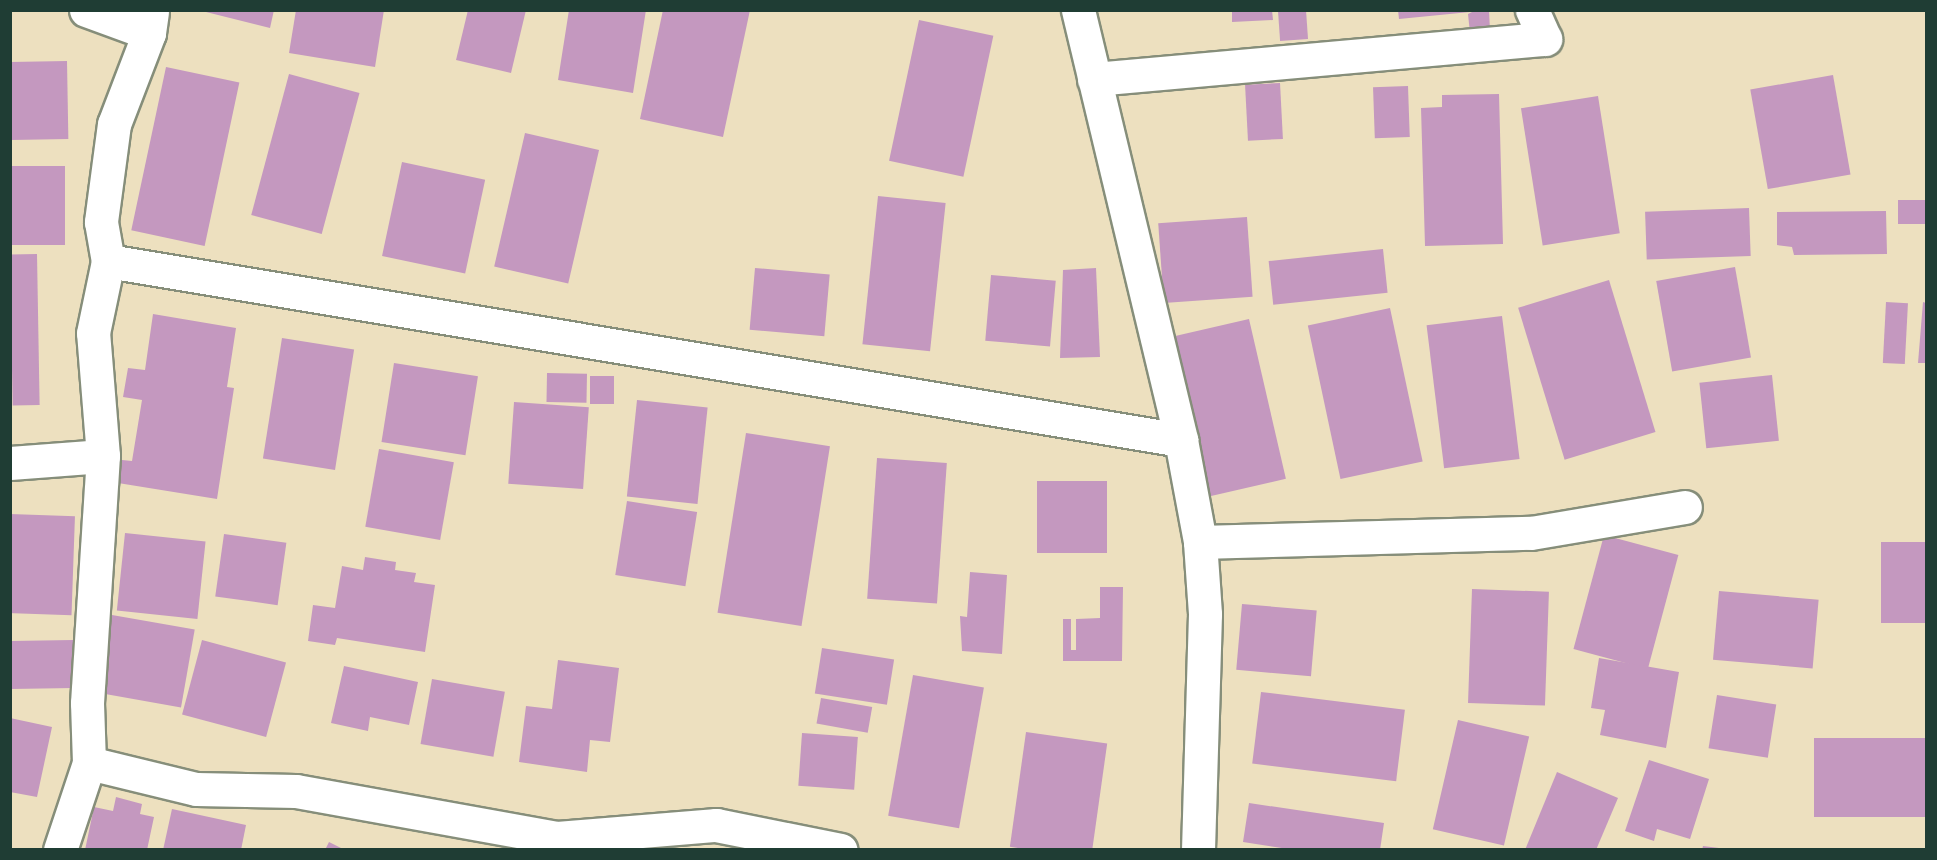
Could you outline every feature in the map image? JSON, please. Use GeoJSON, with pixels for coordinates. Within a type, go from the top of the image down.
{"type":"FeatureCollection","features":[{"type":"Feature","properties":{"kind":"street"},"geometry":{"type":"LineString","coordinates":[[60,849],[89,763],[87,703],[103,456],[93,333],[108,261],[101,222],[114,124],[150,22],[86,10]]}},
{"type":"Feature","properties":{"kind":"street"},"geometry":{"type":"LineString","coordinates":[[1078,10],[1181,441],[1200,542],[1205,614],[1198,849]]}},
{"type":"Feature","properties":{"kind":"street"},"geometry":{"type":"LineString","coordinates":[[1094,79],[1545,39],[1532,10]]}},
{"type":"Feature","properties":{"kind":"street"},"geometry":{"type":"LineString","coordinates":[[108,261],[1181,441]]}},
{"type":"Feature","properties":{"kind":"street"},"geometry":{"type":"LineString","coordinates":[[10,463],[103,456]]}},
{"type":"Feature","properties":{"kind":"street"},"geometry":{"type":"LineString","coordinates":[[1200,542],[1531,533],[1685,507]]}},
{"type":"Feature","properties":{"kind":"street"},"geometry":{"type":"LineString","coordinates":[[89,763],[196,789],[296,791],[558,838],[706,837],[841,849]]}},
{"type":"Feature","properties":{"kind":"building"},"geometry":{"type":"Polygon","coordinates":[[[198,10],[274,10],[270,28],[198,10]]]}},
{"type":"Feature","properties":{"kind":"building"},"geometry":{"type":"Polygon","coordinates":[[[296,10],[384,10],[375,67],[289,53],[296,10]]]}},
{"type":"Feature","properties":{"kind":"building"},"geometry":{"type":"Polygon","coordinates":[[[468,10],[526,10],[511,73],[456,60],[468,10]]]}},
{"type":"Feature","properties":{"kind":"building"},"geometry":{"type":"Polygon","coordinates":[[[569,10],[646,10],[633,93],[558,80],[569,10]]]}},
{"type":"Feature","properties":{"kind":"building"},"geometry":{"type":"Polygon","coordinates":[[[663,10],[750,10],[723,137],[640,119],[663,10]]]}},
{"type":"Feature","properties":{"kind":"building"},"geometry":{"type":"Polygon","coordinates":[[[1232,10],[1272,10],[1273,20],[1232,22],[1232,10]]]}},
{"type":"Feature","properties":{"kind":"building"},"geometry":{"type":"Polygon","coordinates":[[[1306,10],[1308,39],[1280,41],[1278,12],[1306,10]]]}},
{"type":"Feature","properties":{"kind":"building"},"geometry":{"type":"Polygon","coordinates":[[[1398,10],[1470,10],[1470,12],[1399,19],[1398,10]]]}},
{"type":"Feature","properties":{"kind":"building"},"geometry":{"type":"Polygon","coordinates":[[[1476,10],[1489,10],[1490,31],[1470,33],[1468,14],[1476,10]]]}},
{"type":"Feature","properties":{"kind":"building"},"geometry":{"type":"Polygon","coordinates":[[[919,20],[993,36],[963,177],[889,161],[919,20]]]}},
{"type":"Feature","properties":{"kind":"building"},"geometry":{"type":"Polygon","coordinates":[[[67,61],[68,139],[11,140],[10,62],[67,61]]]}},
{"type":"Feature","properties":{"kind":"building"},"geometry":{"type":"Polygon","coordinates":[[[166,67],[239,83],[205,246],[131,230],[166,67]]]}},
{"type":"Feature","properties":{"kind":"building"},"geometry":{"type":"Polygon","coordinates":[[[289,74],[360,93],[322,234],[251,215],[289,74]]]}},
{"type":"Feature","properties":{"kind":"building"},"geometry":{"type":"Polygon","coordinates":[[[1833,75],[1851,174],[1768,189],[1750,90],[1833,75]]]}},
{"type":"Feature","properties":{"kind":"building"},"geometry":{"type":"Polygon","coordinates":[[[1280,83],[1283,139],[1248,141],[1245,85],[1280,83]]]}},
{"type":"Feature","properties":{"kind":"building"},"geometry":{"type":"Polygon","coordinates":[[[1408,86],[1410,137],[1375,138],[1373,87],[1408,86]]]}},
{"type":"Feature","properties":{"kind":"building"},"geometry":{"type":"Polygon","coordinates":[[[1499,94],[1503,244],[1425,246],[1421,108],[1442,107],[1442,95],[1499,94]]]}},
{"type":"Feature","properties":{"kind":"building"},"geometry":{"type":"Polygon","coordinates":[[[1598,96],[1620,233],[1543,245],[1521,108],[1598,96]]]}},
{"type":"Feature","properties":{"kind":"building"},"geometry":{"type":"Polygon","coordinates":[[[525,133],[599,150],[568,284],[494,266],[525,133]]]}},
{"type":"Feature","properties":{"kind":"building"},"geometry":{"type":"Polygon","coordinates":[[[402,162],[485,180],[465,274],[382,256],[402,162]]]}},
{"type":"Feature","properties":{"kind":"building"},"geometry":{"type":"Polygon","coordinates":[[[10,166],[65,166],[65,245],[10,245],[10,166]]]}},
{"type":"Feature","properties":{"kind":"building"},"geometry":{"type":"Polygon","coordinates":[[[878,196],[946,203],[930,351],[862,344],[878,196]]]}},
{"type":"Feature","properties":{"kind":"building"},"geometry":{"type":"Polygon","coordinates":[[[1898,200],[1926,200],[1926,224],[1898,224],[1898,200]]]}},
{"type":"Feature","properties":{"kind":"building"},"geometry":{"type":"Polygon","coordinates":[[[1749,208],[1751,256],[1647,260],[1645,212],[1749,208]]]}},
{"type":"Feature","properties":{"kind":"building"},"geometry":{"type":"Polygon","coordinates":[[[1886,211],[1887,254],[1794,255],[1792,247],[1777,245],[1777,212],[1886,211]]]}},
{"type":"Feature","properties":{"kind":"building"},"geometry":{"type":"Polygon","coordinates":[[[1247,217],[1253,297],[1164,303],[1158,223],[1247,217]]]}},
{"type":"Feature","properties":{"kind":"building"},"geometry":{"type":"Polygon","coordinates":[[[1383,249],[1388,293],[1273,305],[1269,261],[1383,249]]]}},
{"type":"Feature","properties":{"kind":"building"},"geometry":{"type":"Polygon","coordinates":[[[10,254],[37,254],[40,405],[13,405],[10,254]]]}},
{"type":"Feature","properties":{"kind":"building"},"geometry":{"type":"Polygon","coordinates":[[[1735,267],[1751,358],[1672,371],[1656,281],[1735,267]]]}},
{"type":"Feature","properties":{"kind":"building"},"geometry":{"type":"Polygon","coordinates":[[[755,268],[830,275],[824,336],[750,330],[755,268]]]}},
{"type":"Feature","properties":{"kind":"building"},"geometry":{"type":"Polygon","coordinates":[[[1096,268],[1100,357],[1060,358],[1063,270],[1096,268]]]}},
{"type":"Feature","properties":{"kind":"building"},"geometry":{"type":"Polygon","coordinates":[[[991,275],[1056,281],[1050,346],[985,341],[991,275]]]}},
{"type":"Feature","properties":{"kind":"building"},"geometry":{"type":"Polygon","coordinates":[[[1609,280],[1655,432],[1565,460],[1518,308],[1609,280]]]}},
{"type":"Feature","properties":{"kind":"building"},"geometry":{"type":"Polygon","coordinates":[[[1886,302],[1908,303],[1905,364],[1883,363],[1886,302]]]}},
{"type":"Feature","properties":{"kind":"building"},"geometry":{"type":"Polygon","coordinates":[[[1923,302],[1926,303],[1926,363],[1918,363],[1923,302]]]}},
{"type":"Feature","properties":{"kind":"building"},"geometry":{"type":"Polygon","coordinates":[[[1390,308],[1423,462],[1340,479],[1308,325],[1390,308]]]}},
{"type":"Feature","properties":{"kind":"building"},"geometry":{"type":"Polygon","coordinates":[[[153,314],[236,328],[227,387],[234,388],[217,499],[118,483],[122,460],[132,461],[142,400],[123,397],[128,368],[145,370],[153,314]]]}},
{"type":"Feature","properties":{"kind":"building"},"geometry":{"type":"Polygon","coordinates":[[[1502,316],[1520,459],[1444,468],[1427,325],[1502,316]]]}},
{"type":"Feature","properties":{"kind":"building"},"geometry":{"type":"Polygon","coordinates":[[[1249,319],[1286,479],[1209,497],[1172,337],[1249,319]]]}},
{"type":"Feature","properties":{"kind":"building"},"geometry":{"type":"Polygon","coordinates":[[[282,338],[354,349],[335,470],[263,458],[282,338]]]}},
{"type":"Feature","properties":{"kind":"building"},"geometry":{"type":"Polygon","coordinates":[[[394,363],[478,376],[465,455],[381,442],[394,363]]]}},
{"type":"Feature","properties":{"kind":"building"},"geometry":{"type":"Polygon","coordinates":[[[547,373],[587,374],[586,403],[546,402],[547,373]]]}},
{"type":"Feature","properties":{"kind":"building"},"geometry":{"type":"Polygon","coordinates":[[[1772,375],[1779,441],[1706,448],[1699,383],[1772,375]]]}},
{"type":"Feature","properties":{"kind":"building"},"geometry":{"type":"Polygon","coordinates":[[[590,376],[614,376],[614,404],[590,404],[590,376]]]}},
{"type":"Feature","properties":{"kind":"building"},"geometry":{"type":"Polygon","coordinates":[[[637,400],[708,407],[697,504],[627,496],[637,400]]]}},
{"type":"Feature","properties":{"kind":"building"},"geometry":{"type":"Polygon","coordinates":[[[514,402],[589,407],[583,489],[508,484],[514,402]]]}},
{"type":"Feature","properties":{"kind":"building"},"geometry":{"type":"Polygon","coordinates":[[[746,433],[830,446],[801,626],[718,613],[746,433]]]}},
{"type":"Feature","properties":{"kind":"building"},"geometry":{"type":"Polygon","coordinates":[[[379,449],[454,462],[440,540],[365,527],[379,449]]]}},
{"type":"Feature","properties":{"kind":"building"},"geometry":{"type":"Polygon","coordinates":[[[877,458],[947,463],[937,604],[867,599],[877,458]]]}},
{"type":"Feature","properties":{"kind":"building"},"geometry":{"type":"Polygon","coordinates":[[[1037,481],[1107,481],[1107,553],[1037,553],[1037,481]]]}},
{"type":"Feature","properties":{"kind":"building"},"geometry":{"type":"Polygon","coordinates":[[[627,501],[697,512],[685,586],[615,575],[627,501]]]}},
{"type":"Feature","properties":{"kind":"building"},"geometry":{"type":"Polygon","coordinates":[[[10,514],[75,516],[72,615],[10,613],[10,514]]]}},
{"type":"Feature","properties":{"kind":"building"},"geometry":{"type":"Polygon","coordinates":[[[125,533],[206,541],[197,619],[117,611],[125,533]]]}},
{"type":"Feature","properties":{"kind":"building"},"geometry":{"type":"Polygon","coordinates":[[[224,534],[286,543],[278,605],[215,596],[224,534]]]}},
{"type":"Feature","properties":{"kind":"building"},"geometry":{"type":"Polygon","coordinates":[[[1604,535],[1678,555],[1648,669],[1573,649],[1604,535]]]}},
{"type":"Feature","properties":{"kind":"building"},"geometry":{"type":"Polygon","coordinates":[[[1881,542],[1926,542],[1926,623],[1881,623],[1881,542]]]}},
{"type":"Feature","properties":{"kind":"building"},"geometry":{"type":"Polygon","coordinates":[[[365,557],[396,562],[395,570],[416,573],[414,582],[435,585],[425,652],[337,638],[335,645],[308,641],[313,605],[335,608],[342,566],[363,570],[365,557]]]}},
{"type":"Feature","properties":{"kind":"building"},"geometry":{"type":"Polygon","coordinates":[[[970,572],[1007,575],[1002,654],[962,651],[960,616],[967,617],[970,572]]]}},
{"type":"Feature","properties":{"kind":"building"},"geometry":{"type":"Polygon","coordinates":[[[1100,587],[1123,587],[1122,661],[1063,661],[1063,619],[1071,619],[1071,650],[1076,650],[1076,619],[1100,618],[1100,587]]]}},
{"type":"Feature","properties":{"kind":"building"},"geometry":{"type":"Polygon","coordinates":[[[1472,589],[1549,592],[1545,706],[1468,703],[1472,589]]]}},
{"type":"Feature","properties":{"kind":"building"},"geometry":{"type":"Polygon","coordinates":[[[1719,591],[1819,600],[1813,668],[1713,660],[1719,591]]]}},
{"type":"Feature","properties":{"kind":"building"},"geometry":{"type":"Polygon","coordinates":[[[1242,604],[1317,611],[1311,676],[1236,670],[1242,604]]]}},
{"type":"Feature","properties":{"kind":"building"},"geometry":{"type":"Polygon","coordinates":[[[112,615],[195,630],[181,707],[98,693],[112,615]]]}},
{"type":"Feature","properties":{"kind":"building"},"geometry":{"type":"Polygon","coordinates":[[[73,640],[74,688],[11,689],[10,641],[73,640]]]}},
{"type":"Feature","properties":{"kind":"building"},"geometry":{"type":"Polygon","coordinates":[[[202,640],[286,663],[266,737],[182,714],[202,640]]]}},
{"type":"Feature","properties":{"kind":"building"},"geometry":{"type":"Polygon","coordinates":[[[822,648],[894,659],[887,705],[815,693],[822,648]]]}},
{"type":"Feature","properties":{"kind":"building"},"geometry":{"type":"Polygon","coordinates":[[[1599,658],[1679,672],[1666,748],[1600,735],[1605,710],[1591,708],[1599,658]]]}},
{"type":"Feature","properties":{"kind":"building"},"geometry":{"type":"Polygon","coordinates":[[[558,660],[619,668],[610,742],[590,740],[587,772],[519,762],[526,706],[552,709],[558,660]]]}},
{"type":"Feature","properties":{"kind":"building"},"geometry":{"type":"Polygon","coordinates":[[[344,666],[418,682],[409,725],[370,717],[368,731],[331,723],[344,666]]]}},
{"type":"Feature","properties":{"kind":"building"},"geometry":{"type":"Polygon","coordinates":[[[913,675],[984,688],[959,828],[888,816],[913,675]]]}},
{"type":"Feature","properties":{"kind":"building"},"geometry":{"type":"Polygon","coordinates":[[[432,679],[505,692],[493,757],[421,744],[432,679]]]}},
{"type":"Feature","properties":{"kind":"building"},"geometry":{"type":"Polygon","coordinates":[[[1261,692],[1405,710],[1396,781],[1252,763],[1261,692]]]}},
{"type":"Feature","properties":{"kind":"building"},"geometry":{"type":"Polygon","coordinates":[[[1717,695],[1776,704],[1768,758],[1709,748],[1717,695]]]}},
{"type":"Feature","properties":{"kind":"building"},"geometry":{"type":"Polygon","coordinates":[[[821,698],[872,707],[868,733],[816,724],[821,698]]]}},
{"type":"Feature","properties":{"kind":"building"},"geometry":{"type":"Polygon","coordinates":[[[10,718],[52,727],[37,797],[10,792],[10,718]]]}},
{"type":"Feature","properties":{"kind":"building"},"geometry":{"type":"Polygon","coordinates":[[[1458,720],[1529,736],[1504,846],[1433,829],[1458,720]]]}},
{"type":"Feature","properties":{"kind":"building"},"geometry":{"type":"Polygon","coordinates":[[[1026,732],[1107,743],[1092,850],[1032,850],[1010,847],[1026,732]]]}},
{"type":"Feature","properties":{"kind":"building"},"geometry":{"type":"Polygon","coordinates":[[[802,733],[858,737],[854,790],[798,786],[802,733]]]}},
{"type":"Feature","properties":{"kind":"building"},"geometry":{"type":"Polygon","coordinates":[[[1814,738],[1926,738],[1926,817],[1814,817],[1814,738]]]}},
{"type":"Feature","properties":{"kind":"building"},"geometry":{"type":"Polygon","coordinates":[[[1649,760],[1709,779],[1690,839],[1657,829],[1654,841],[1625,831],[1649,760]]]}},
{"type":"Feature","properties":{"kind":"building"},"geometry":{"type":"Polygon","coordinates":[[[1557,772],[1618,798],[1596,850],[1525,850],[1557,772]]]}},
{"type":"Feature","properties":{"kind":"building"},"geometry":{"type":"Polygon","coordinates":[[[116,797],[142,804],[140,814],[154,817],[147,850],[85,850],[94,807],[113,811],[116,797]]]}},
{"type":"Feature","properties":{"kind":"building"},"geometry":{"type":"Polygon","coordinates":[[[1249,803],[1384,823],[1380,850],[1295,850],[1243,842],[1249,803]]]}},
{"type":"Feature","properties":{"kind":"building"},"geometry":{"type":"Polygon","coordinates":[[[172,809],[246,825],[241,850],[163,850],[172,809]]]}},
{"type":"Feature","properties":{"kind":"building"},"geometry":{"type":"Polygon","coordinates":[[[329,842],[345,850],[325,850],[329,842]]]}},
{"type":"Feature","properties":{"kind":"building"},"geometry":{"type":"Polygon","coordinates":[[[1703,846],[1719,848],[1718,850],[1702,850],[1703,846]]]}}]}
